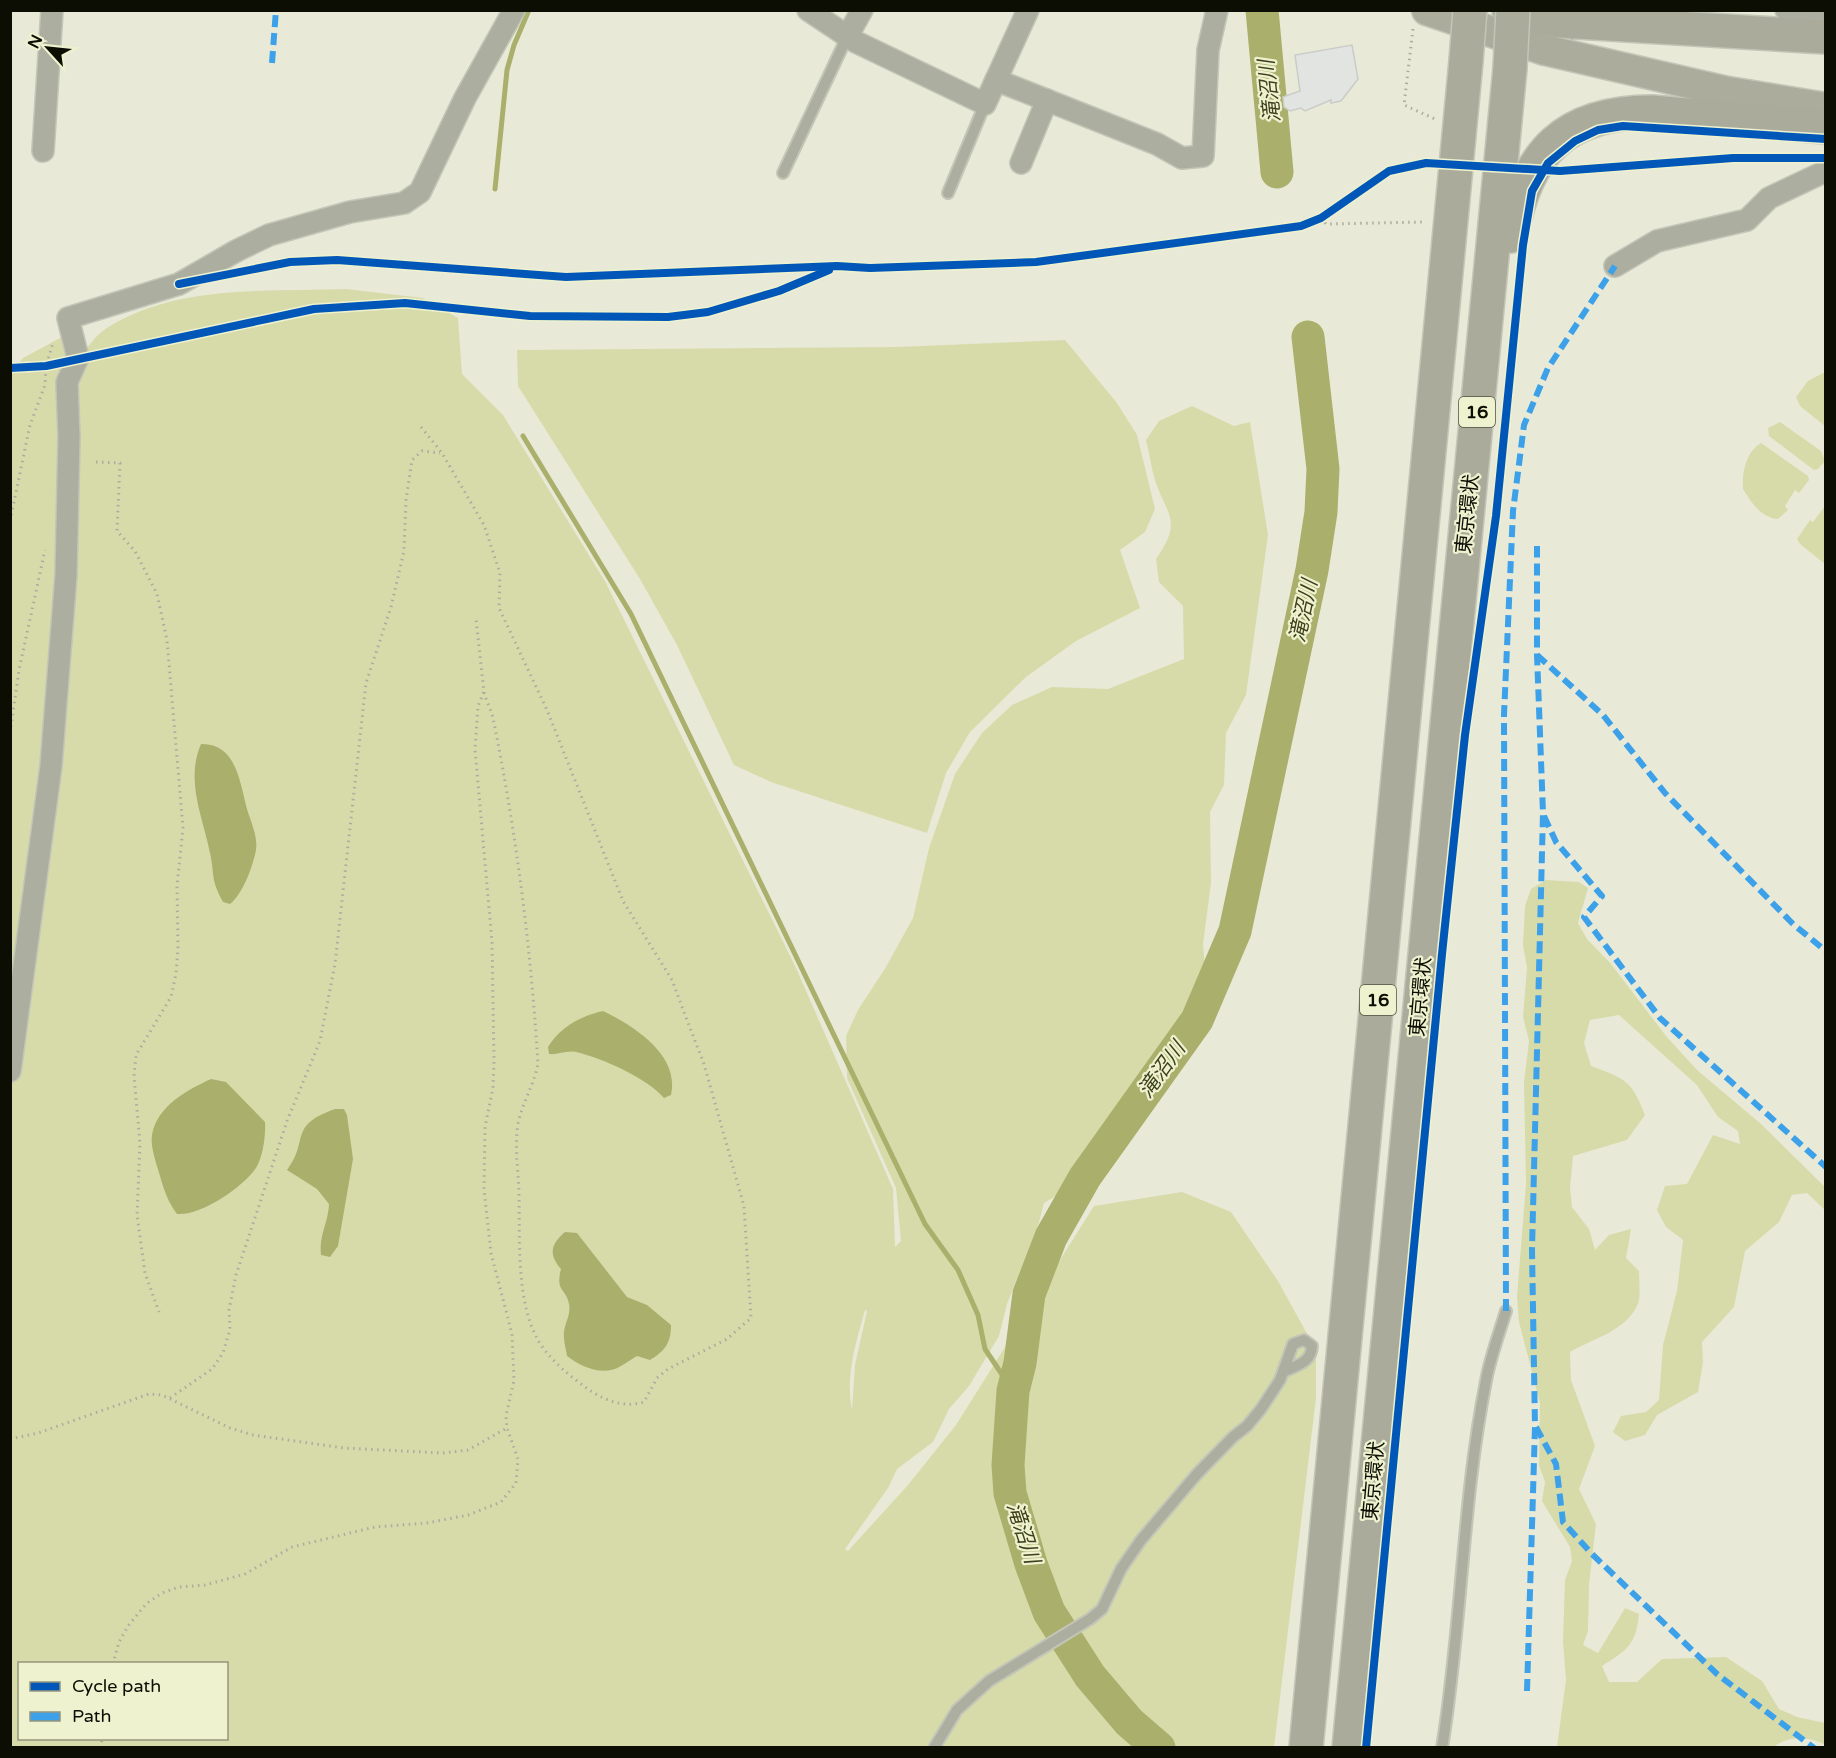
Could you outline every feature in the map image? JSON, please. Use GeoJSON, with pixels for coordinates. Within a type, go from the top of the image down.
{"type":"FeatureCollection","features":[{"type":"Feature","properties":{"kind":"highway"},"geometry":{"type":"LineString","coordinates":[[1452,10],[1459,61]]}},
{"type":"Feature","properties":{"kind":"highway"},"geometry":{"type":"LineString","coordinates":[[1459,61],[1470,10]]}},
{"type":"Feature","properties":{"kind":"highway"},"geometry":{"type":"LineString","coordinates":[[1502,246],[1510,68],[1523,12],[1560,21],[1826,37]]}},
{"type":"Feature","properties":{"kind":"highway","name":"16"},"geometry":{"type":"LineString","coordinates":[[1306,1748],[1449,254],[1455,186],[1459,61]]}},
{"type":"Feature","properties":{"kind":"highway"},"geometry":{"type":"LineString","coordinates":[[1502,246],[1536,162],[1549,145],[1583,123],[1626,112],[1652,112],[1826,127]]}},
{"type":"Feature","properties":{"kind":"highway","name":"東京環状"},"geometry":{"type":"LineString","coordinates":[[1349,1748],[1461,577],[1490,451],[1502,246]]}},
{"type":"Feature","properties":{"kind":"street"},"geometry":{"type":"LineString","coordinates":[[43,151],[52,10]]}},
{"type":"Feature","properties":{"kind":"street"},"geometry":{"type":"LineString","coordinates":[[10,1071],[51,766],[66,576],[69,479],[67,382],[78,358],[68,318],[179,284],[269,235],[350,212],[404,203],[420,192],[460,108],[514,10]]}},
{"type":"Feature","properties":{"kind":"street"},"geometry":{"type":"LineString","coordinates":[[808,10],[847,37],[985,104],[1028,10]]}},
{"type":"Feature","properties":{"kind":"street"},"geometry":{"type":"LineString","coordinates":[[847,37],[862,10]]}},
{"type":"Feature","properties":{"kind":"street"},"geometry":{"type":"LineString","coordinates":[[996,80],[1157,144],[1182,158],[1203,156],[1208,50],[1217,10]]}},
{"type":"Feature","properties":{"kind":"street"},"geometry":{"type":"LineString","coordinates":[[1786,10],[1826,13]]}},
{"type":"Feature","properties":{"kind":"street"},"geometry":{"type":"LineString","coordinates":[[1426,13],[1542,33],[1655,35],[1724,32]]}},
{"type":"Feature","properties":{"kind":"street"},"geometry":{"type":"LineString","coordinates":[[1426,13],[1545,50],[1728,92],[1826,108]]}},
{"type":"Feature","properties":{"kind":"street"},"geometry":{"type":"LineString","coordinates":[[1021,163],[1047,100]]}},
{"type":"Feature","properties":{"kind":"street"},"geometry":{"type":"LineString","coordinates":[[1615,266],[1657,242],[1747,220],[1769,198],[1826,171]]}},
{"type":"Feature","properties":{"kind":"lane"},"geometry":{"type":"LineString","coordinates":[[783,173],[847,37]]}},
{"type":"Feature","properties":{"kind":"lane"},"geometry":{"type":"LineString","coordinates":[[948,193],[985,104]]}},
{"type":"Feature","properties":{"kind":"lane"},"geometry":{"type":"LineString","coordinates":[[1442,1748],[1450,1695],[1469,1496],[1486,1380],[1506,1311]]}},
{"type":"Feature","properties":{"kind":"lane"},"geometry":{"type":"LineString","coordinates":[[934,1748],[957,1710],[989,1681],[1090,1619],[1102,1609],[1121,1569],[1141,1540],[1197,1474],[1247,1426],[1271,1394],[1283,1371]]}},
{"type":"Feature","properties":{"kind":"path"},"geometry":{"type":"LineString","coordinates":[[1555,64],[1591,10]]}},
{"type":"Feature","properties":{"kind":"path"},"geometry":{"type":"LineString","coordinates":[[1426,13],[1404,105],[1439,121]]}},
{"type":"Feature","properties":{"kind":"path"},"geometry":{"type":"LineString","coordinates":[[1311,222],[1330,212]]}},
{"type":"Feature","properties":{"kind":"path"},"geometry":{"type":"LineString","coordinates":[[1321,218],[1326,225],[1435,222]]}},
{"type":"Feature","properties":{"kind":"path"},"geometry":{"type":"LineString","coordinates":[[10,521],[30,425],[45,385],[46,366],[55,335],[68,318]]}},
{"type":"Feature","properties":{"kind":"path"},"geometry":{"type":"LineString","coordinates":[[34,367],[78,358]]}},
{"type":"Feature","properties":{"kind":"path"},"geometry":{"type":"LineString","coordinates":[[421,427],[442,453],[484,525],[500,573],[499,608],[547,710],[623,901],[672,980],[704,1064],[744,1206],[751,1318],[727,1339],[668,1368],[657,1378],[644,1402],[634,1405],[614,1403],[594,1394],[553,1360],[538,1340],[524,1291],[519,1183],[514,1152],[522,1107],[535,1079],[538,1064],[536,1033],[528,944],[505,789],[492,716],[484,692],[476,620]]}},
{"type":"Feature","properties":{"kind":"path"},"geometry":{"type":"LineString","coordinates":[[170,1398],[212,1369],[223,1353],[230,1329],[229,1310],[236,1275],[287,1121],[320,1041],[335,964],[366,683],[391,607],[404,551],[406,500],[412,460],[422,451],[442,453]]}},
{"type":"Feature","properties":{"kind":"path"},"geometry":{"type":"LineString","coordinates":[[96,462],[120,462],[117,531],[135,551],[157,594],[167,640],[179,762],[183,828],[177,886],[176,974],[171,997],[136,1055],[134,1076],[140,1143],[137,1215],[145,1273],[159,1312]]}},
{"type":"Feature","properties":{"kind":"path"},"geometry":{"type":"LineString","coordinates":[[10,733],[20,670],[47,542]]}},
{"type":"Feature","properties":{"kind":"path"},"geometry":{"type":"LineString","coordinates":[[114,1662],[119,1642],[128,1626],[146,1604],[162,1593],[180,1587],[219,1583],[245,1574],[292,1547],[375,1527],[451,1520],[501,1502],[510,1493],[518,1473],[518,1459],[507,1428],[506,1416],[514,1380],[512,1334],[491,1254],[484,1189],[485,1127],[493,1088],[492,942],[474,748],[478,706],[484,692]]}},
{"type":"Feature","properties":{"kind":"path"},"geometry":{"type":"LineString","coordinates":[[10,1439],[38,1433],[149,1394],[170,1398],[230,1428],[253,1434],[344,1448],[443,1453],[468,1450],[507,1428]]}},
{"type":"Feature","properties":{"kind":"shaded area"},"geometry":{"type":"Polygon","coordinates":[[[346,289],[423,298],[458,318],[462,374],[503,415],[606,583],[796,968],[893,1189],[895,1247],[901,1241],[896,1188],[847,1078],[846,1036],[858,1010],[886,967],[913,918],[929,848],[955,774],[982,733],[1012,705],[1052,687],[1108,689],[1184,659],[1183,606],[1159,582],[1156,559],[1169,535],[1171,526],[1154,477],[1146,440],[1159,421],[1192,406],[1234,426],[1250,422],[1268,535],[1246,695],[1226,733],[1224,785],[1210,812],[1211,883],[1203,944],[1206,979],[1179,1026],[1126,1105],[1062,1192],[1044,1203],[1038,1226],[1007,1304],[999,1336],[969,1386],[949,1409],[933,1442],[897,1469],[888,1488],[845,1549],[848,1551],[908,1485],[956,1425],[1094,1206],[1182,1192],[1231,1212],[1278,1281],[1316,1350],[1316,1398],[1274,1747],[11,1747],[10,374],[23,358],[62,337],[78,358],[103,331],[134,314],[192,297],[254,291],[346,289]],[[865,1310],[855,1347],[851,1372],[852,1410],[855,1365],[867,1311],[865,1310]]]}},
{"type":"Feature","properties":{"kind":"shaded area"},"geometry":{"type":"Polygon","coordinates":[[[1065,340],[1117,403],[1137,435],[1155,509],[1145,532],[1120,550],[1140,608],[1076,641],[1026,677],[970,732],[946,773],[927,833],[771,782],[734,765],[677,645],[640,579],[518,386],[517,350],[897,347],[1065,340]]]}},
{"type":"Feature","properties":{"kind":"shaded area"},"geometry":{"type":"Polygon","coordinates":[[[1826,372],[1825,426],[1800,406],[1796,397],[1808,381],[1826,372]]]}},
{"type":"Feature","properties":{"kind":"shaded area"},"geometry":{"type":"Polygon","coordinates":[[[1780,422],[1821,451],[1825,461],[1818,469],[1814,470],[1769,436],[1768,428],[1780,422]]]}},
{"type":"Feature","properties":{"kind":"shaded area"},"geometry":{"type":"Polygon","coordinates":[[[1761,443],[1808,476],[1809,480],[1799,493],[1795,490],[1785,506],[1788,510],[1778,519],[1766,516],[1753,504],[1743,489],[1743,476],[1748,457],[1761,443]]]}},
{"type":"Feature","properties":{"kind":"shaded area"},"geometry":{"type":"Polygon","coordinates":[[[1825,506],[1825,564],[1797,539],[1810,520],[1813,522],[1825,506]]]}},
{"type":"Feature","properties":{"kind":"shaded area"},"geometry":{"type":"Polygon","coordinates":[[[201,744],[213,745],[230,758],[239,777],[255,835],[256,850],[250,871],[239,894],[230,904],[223,902],[216,887],[197,799],[195,772],[201,744]]]}},
{"type":"Feature","properties":{"kind":"shaded area"},"geometry":{"type":"Polygon","coordinates":[[[1546,880],[1579,882],[1588,888],[1578,923],[1587,939],[1611,964],[1666,1036],[1697,1070],[1761,1124],[1826,1188],[1825,1210],[1807,1193],[1792,1195],[1779,1222],[1745,1251],[1734,1307],[1702,1342],[1703,1362],[1698,1392],[1657,1415],[1645,1435],[1625,1441],[1613,1432],[1621,1416],[1646,1412],[1659,1400],[1663,1345],[1677,1291],[1683,1240],[1666,1227],[1657,1210],[1665,1186],[1687,1184],[1713,1135],[1740,1144],[1738,1131],[1718,1117],[1697,1085],[1619,1015],[1590,1020],[1584,1043],[1591,1066],[1626,1082],[1631,1087],[1645,1115],[1627,1140],[1573,1156],[1570,1188],[1572,1207],[1589,1229],[1595,1250],[1609,1235],[1631,1229],[1626,1258],[1639,1271],[1640,1288],[1638,1304],[1626,1321],[1570,1352],[1571,1380],[1595,1446],[1579,1489],[1596,1524],[1589,1584],[1588,1631],[1583,1645],[1598,1653],[1625,1608],[1639,1614],[1638,1624],[1629,1646],[1602,1666],[1609,1682],[1637,1682],[1662,1659],[1726,1657],[1762,1681],[1779,1709],[1797,1717],[1825,1723],[1825,1745],[1799,1738],[1785,1741],[1773,1748],[1557,1747],[1566,1680],[1563,1641],[1565,1580],[1572,1561],[1570,1547],[1542,1501],[1545,1482],[1539,1465],[1540,1403],[1519,1322],[1517,1297],[1526,1184],[1524,1082],[1529,1041],[1523,1017],[1527,968],[1523,945],[1525,906],[1531,889],[1546,880]]]}},
{"type":"Feature","properties":{"kind":"shaded area"},"geometry":{"type":"Polygon","coordinates":[[[603,1011],[641,1034],[662,1055],[669,1067],[672,1081],[671,1095],[664,1098],[636,1076],[587,1055],[572,1052],[549,1054],[548,1047],[565,1028],[579,1019],[603,1011]]]}},
{"type":"Feature","properties":{"kind":"shaded area"},"geometry":{"type":"Polygon","coordinates":[[[211,1079],[226,1082],[265,1122],[262,1152],[250,1176],[231,1192],[209,1206],[177,1214],[163,1186],[153,1150],[152,1135],[160,1116],[174,1100],[211,1079]]]}},
{"type":"Feature","properties":{"kind":"shaded area"},"geometry":{"type":"Polygon","coordinates":[[[335,1109],[344,1109],[347,1115],[353,1159],[338,1246],[330,1257],[321,1255],[322,1235],[329,1204],[317,1189],[287,1170],[310,1121],[335,1109]]]}},
{"type":"Feature","properties":{"kind":"shaded area"},"geometry":{"type":"Polygon","coordinates":[[[565,1232],[577,1233],[627,1297],[647,1305],[671,1325],[668,1342],[655,1357],[650,1360],[637,1356],[614,1369],[600,1371],[585,1367],[567,1356],[564,1335],[569,1304],[560,1286],[561,1269],[553,1254],[554,1245],[565,1232]]]}},
{"type":"Feature","properties":{"kind":"building"},"geometry":{"type":"Polygon","coordinates":[[[1352,45],[1358,79],[1341,101],[1331,103],[1331,100],[1305,111],[1301,108],[1290,111],[1284,107],[1283,97],[1300,91],[1295,55],[1352,45]]]}},
{"type":"Feature","properties":{"kind":"waterway"},"geometry":{"type":"LineString","coordinates":[[495,189],[507,70],[514,45],[529,10]]}},
{"type":"Feature","properties":{"kind":"waterway","name":"滝沼川"},"geometry":{"type":"LineString","coordinates":[[1262,10],[1277,172]]}},
{"type":"Feature","properties":{"kind":"waterway","name":"滝沼川"},"geometry":{"type":"LineString","coordinates":[[1159,1748],[1129,1722],[1090,1676],[1049,1612],[1031,1564],[1010,1493],[1008,1465],[1013,1391],[1020,1363],[1029,1294],[1051,1237],[1085,1177],[1197,1020],[1235,931],[1312,570],[1321,512],[1323,469],[1308,337]]}},
{"type":"Feature","properties":{"kind":"waterway"},"geometry":{"type":"LineString","coordinates":[[523,436],[631,614],[925,1224],[958,1270],[978,1315],[985,1349],[1013,1391]]}},
{"type":"Feature","properties":{"kind":"marked path"},"geometry":{"type":"LineString","coordinates":[[272,63],[276,10]]}},
{"type":"Feature","properties":{"kind":"marked path"},"geometry":{"type":"LineString","coordinates":[[1506,1311],[1504,715],[1513,511],[1524,425],[1548,368],[1615,266]]}},
{"type":"Feature","properties":{"kind":"marked path"},"geometry":{"type":"LineString","coordinates":[[1527,1691],[1535,1427],[1532,1250],[1543,813],[1537,655],[1537,546]]}},
{"type":"Feature","properties":{"kind":"marked path"},"geometry":{"type":"LineString","coordinates":[[1537,655],[1603,715],[1665,793],[1793,924],[1826,951]]}},
{"type":"Feature","properties":{"kind":"marked path"},"geometry":{"type":"LineString","coordinates":[[1544,816],[1556,842],[1602,896],[1584,917],[1660,1018],[1826,1167]]}},
{"type":"Feature","properties":{"kind":"marked path"},"geometry":{"type":"LineString","coordinates":[[1536,1427],[1556,1464],[1563,1522],[1592,1554],[1717,1674],[1814,1748]]}},
{"type":"Feature","properties":{"kind":"cycle path"},"geometry":{"type":"LineString","coordinates":[[1366,1748],[1465,735],[1496,516],[1523,245],[1532,191],[1548,163],[1575,141],[1598,130],[1623,126],[1826,139]]}},
{"type":"Feature","properties":{"kind":"cycle path"},"geometry":{"type":"LineString","coordinates":[[179,284],[290,262],[337,260],[566,277],[837,266],[870,268],[1036,262],[1301,226],[1321,218],[1389,171],[1426,163],[1560,171],[1733,158],[1826,158]]}},
{"type":"Feature","properties":{"kind":"cycle path"},"geometry":{"type":"LineString","coordinates":[[10,368],[46,366],[314,309],[405,303],[530,316],[668,317],[708,312],[779,291],[829,270]]}}]}
